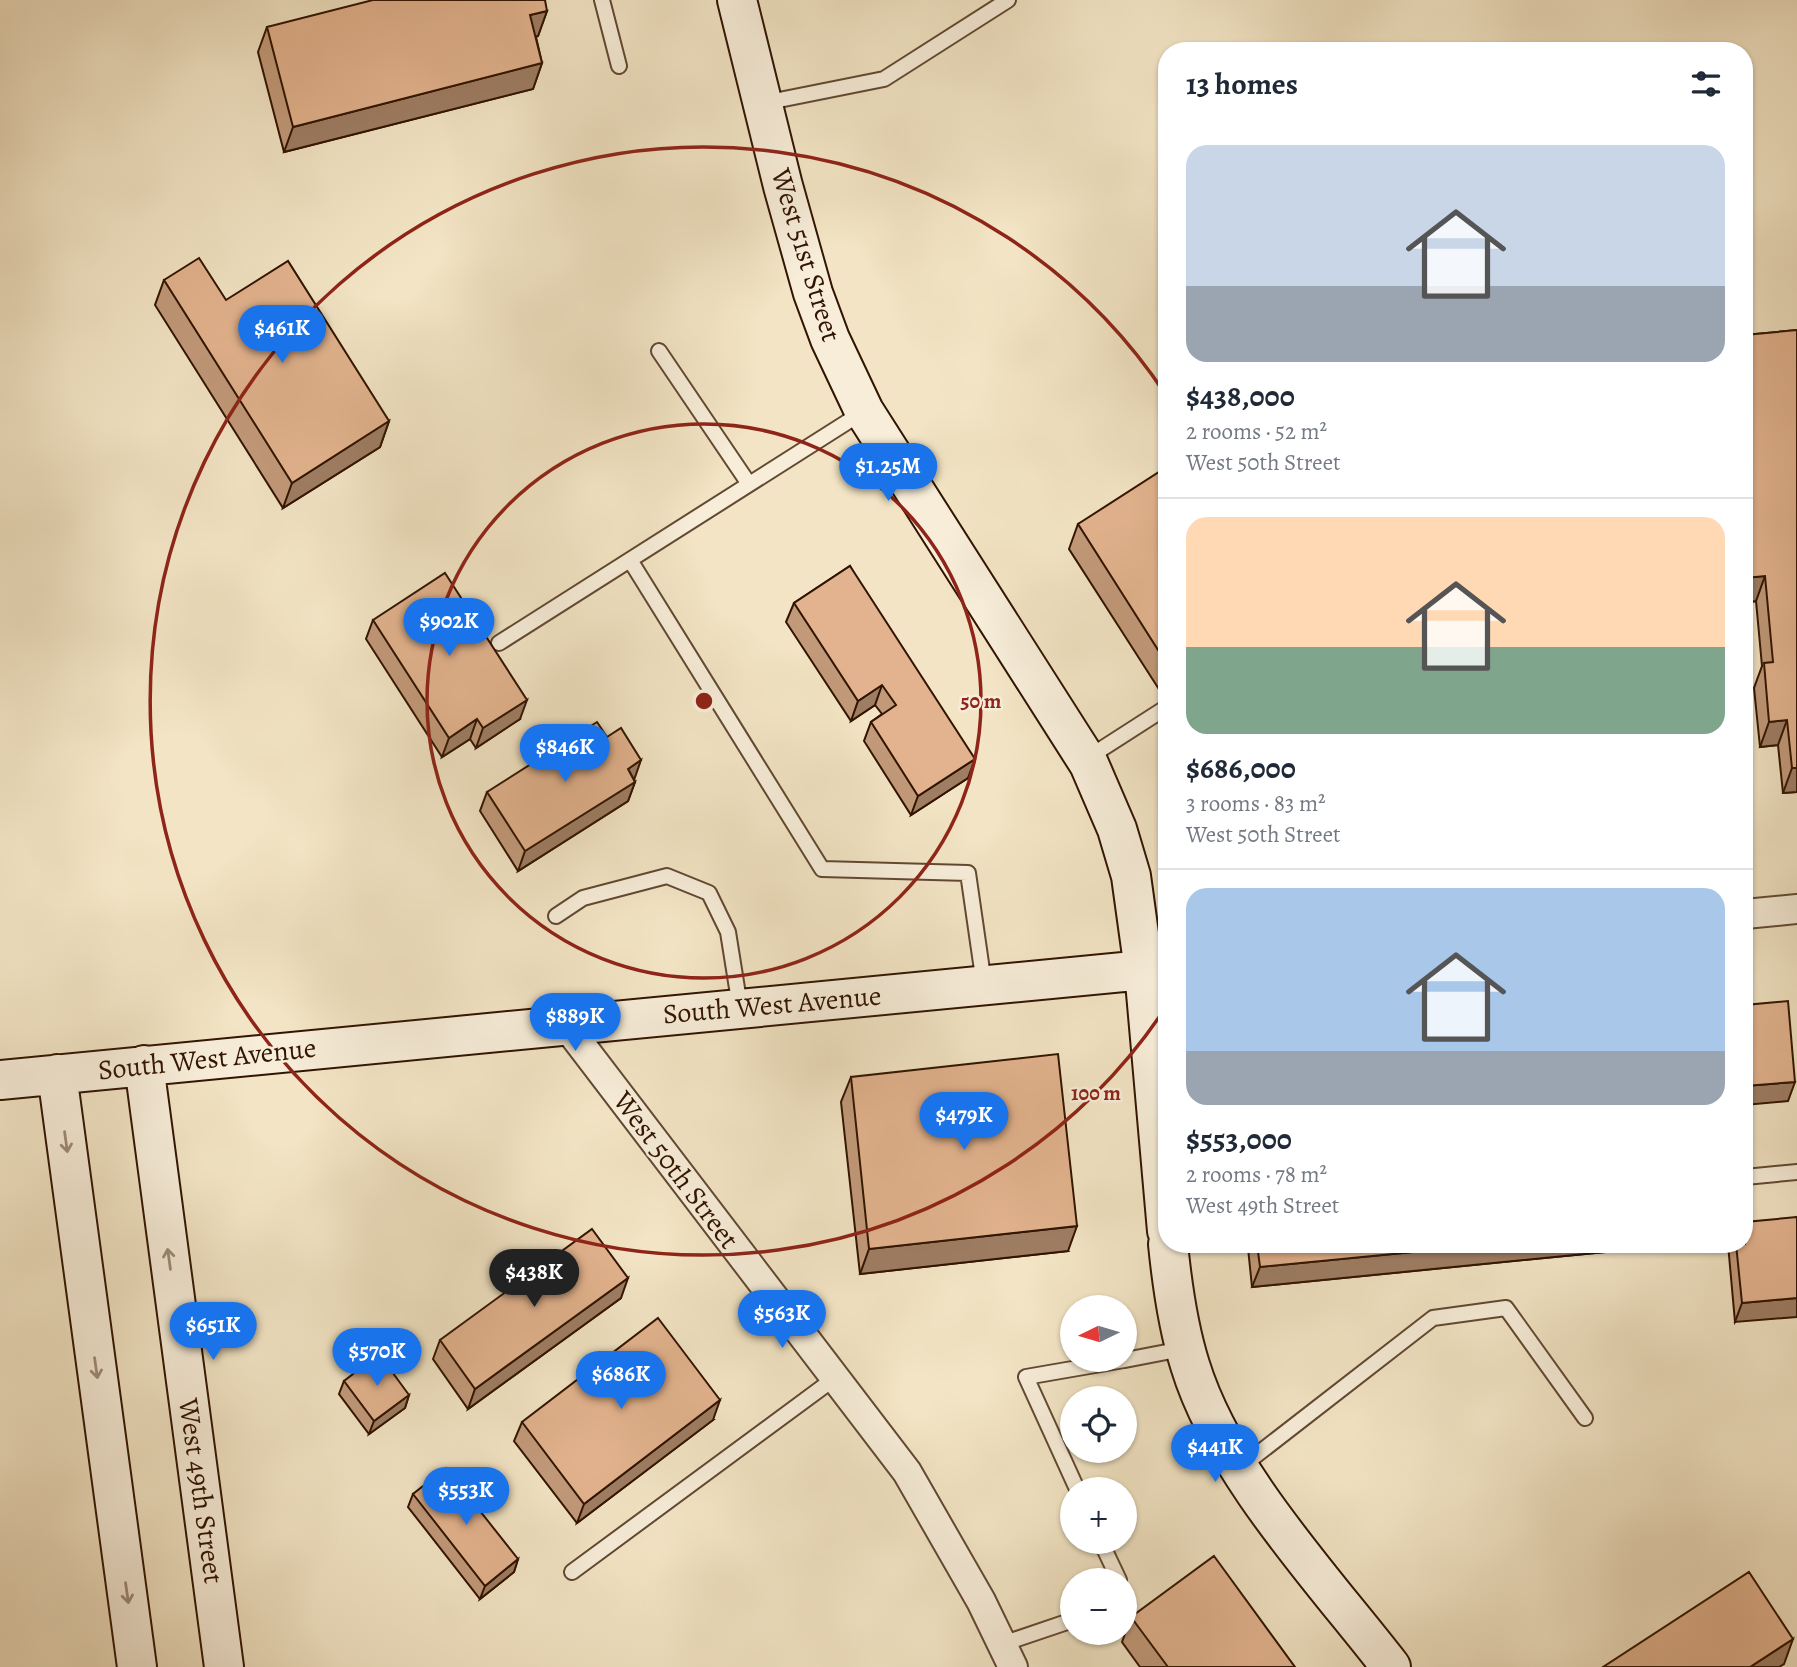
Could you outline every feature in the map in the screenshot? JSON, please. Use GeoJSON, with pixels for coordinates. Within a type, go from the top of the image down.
{"type":"FeatureCollection","features":[{"type":"Feature","properties":{"kind":"street","name":"West 51st Street"},"geometry":{"type":"LineString","coordinates":[[737,0],[813,293],[864,411],[1086,759],[1117,829],[1131,876],[1156,969],[1158,1016]]}},
{"type":"Feature","properties":{"kind":"street"},"geometry":{"type":"LineString","coordinates":[[1753,913],[1797,909]]}},
{"type":"Feature","properties":{"kind":"street","name":"South West Avenue"},"geometry":{"type":"LineString","coordinates":[[0,1080],[1156,969]]}},
{"type":"Feature","properties":{"kind":"street","name":"West 50th Street"},"geometry":{"type":"LineString","coordinates":[[565,1024],[906,1472],[1008,1656]]}},
{"type":"Feature","properties":{"kind":"street","name":"West 49th Street"},"geometry":{"type":"LineString","coordinates":[[144,1065],[224,1667]]}},
{"type":"Feature","properties":{"kind":"street"},"geometry":{"type":"LineString","coordinates":[[57,1074],[137,1667]]}},
{"type":"Feature","properties":{"kind":"street"},"geometry":{"type":"LineString","coordinates":[[1170,1253],[1186,1349],[1208,1411],[1265,1506],[1391,1667]]}},
{"type":"Feature","properties":{"kind":"lane"},"geometry":{"type":"LineString","coordinates":[[602,0],[618,66]]}},
{"type":"Feature","properties":{"kind":"lane"},"geometry":{"type":"LineString","coordinates":[[763,104],[884,79],[1008,0]]}},
{"type":"Feature","properties":{"kind":"lane"},"geometry":{"type":"LineString","coordinates":[[659,351],[749,484]]}},
{"type":"Feature","properties":{"kind":"lane"},"geometry":{"type":"LineString","coordinates":[[499,643],[864,411]]}},
{"type":"Feature","properties":{"kind":"lane"},"geometry":{"type":"LineString","coordinates":[[630,560],[822,869],[968,873],[984,985]]}},
{"type":"Feature","properties":{"kind":"lane"},"geometry":{"type":"LineString","coordinates":[[1086,759],[1158,713]]}},
{"type":"Feature","properties":{"kind":"lane"},"geometry":{"type":"LineString","coordinates":[[556,916],[583,898],[667,876],[709,893],[728,932],[740,1008]]}},
{"type":"Feature","properties":{"kind":"lane"},"geometry":{"type":"LineString","coordinates":[[1753,1176],[1797,1172]]}},
{"type":"Feature","properties":{"kind":"lane"},"geometry":{"type":"LineString","coordinates":[[1240,1468],[1433,1318],[1445,1316],[1506,1308],[1585,1418]]}},
{"type":"Feature","properties":{"kind":"lane"},"geometry":{"type":"LineString","coordinates":[[1138,1358],[1186,1349]]}},
{"type":"Feature","properties":{"kind":"lane"},"geometry":{"type":"LineString","coordinates":[[1060,1371],[1026,1377],[1072,1477]]}},
{"type":"Feature","properties":{"kind":"lane"},"geometry":{"type":"LineString","coordinates":[[572,1572],[835,1378]]}},
{"type":"Feature","properties":{"kind":"lane"},"geometry":{"type":"LineString","coordinates":[[1008,1656],[1060,1627]]}},
{"type":"Feature","properties":{"kind":"building"},"geometry":{"type":"Polygon","coordinates":[[[373,0],[545,0],[547,11],[530,15],[542,63],[293,127],[267,27],[373,0]]]}},
{"type":"Feature","properties":{"kind":"building"},"geometry":{"type":"Polygon","coordinates":[[[199,258],[226,300],[288,261],[389,421],[292,483],[164,280],[199,258]]]}},
{"type":"Feature","properties":{"kind":"building"},"geometry":{"type":"Polygon","coordinates":[[[1797,330],[1797,768],[1792,768],[1787,720],[1769,722],[1764,663],[1773,662],[1765,576],[1753,577],[1753,334],[1797,330]]]}},
{"type":"Feature","properties":{"kind":"building"},"geometry":{"type":"Polygon","coordinates":[[[1158,473],[1158,650],[1078,524],[1158,473]]]}},
{"type":"Feature","properties":{"kind":"building"},"geometry":{"type":"Polygon","coordinates":[[[850,566],[975,759],[918,796],[871,722],[896,705],[882,685],[858,701],[794,603],[850,566]]]}},
{"type":"Feature","properties":{"kind":"building"},"geometry":{"type":"Polygon","coordinates":[[[445,573],[527,700],[483,728],[477,719],[449,738],[373,620],[445,573]]]}},
{"type":"Feature","properties":{"kind":"building"},"geometry":{"type":"Polygon","coordinates":[[[597,722],[607,737],[621,728],[641,760],[628,769],[635,782],[525,851],[487,792],[597,722]]]}},
{"type":"Feature","properties":{"kind":"building"},"geometry":{"type":"Polygon","coordinates":[[[1788,1001],[1795,1082],[1753,1085],[1753,1004],[1788,1001]]]}},
{"type":"Feature","properties":{"kind":"building"},"geometry":{"type":"Polygon","coordinates":[[[1058,1054],[1077,1226],[869,1249],[851,1077],[1058,1054]]]}},
{"type":"Feature","properties":{"kind":"building"},"geometry":{"type":"Polygon","coordinates":[[[1797,1217],[1797,1298],[1742,1303],[1737,1253],[1753,1253],[1753,1221],[1797,1217]]]}},
{"type":"Feature","properties":{"kind":"building"},"geometry":{"type":"Polygon","coordinates":[[[592,1229],[628,1278],[475,1389],[440,1340],[592,1229]]]}},
{"type":"Feature","properties":{"kind":"building"},"geometry":{"type":"Polygon","coordinates":[[[1258,1253],[1403,1253],[1260,1267],[1258,1253]]]}},
{"type":"Feature","properties":{"kind":"building"},"geometry":{"type":"Polygon","coordinates":[[[658,1318],[720,1400],[584,1504],[522,1422],[658,1318]]]}},
{"type":"Feature","properties":{"kind":"building"},"geometry":{"type":"Polygon","coordinates":[[[379,1354],[409,1395],[374,1421],[344,1381],[379,1354]]]}},
{"type":"Feature","properties":{"kind":"building"},"geometry":{"type":"Polygon","coordinates":[[[446,1468],[518,1559],[485,1586],[413,1494],[446,1468]]]}},
{"type":"Feature","properties":{"kind":"building"},"geometry":{"type":"Polygon","coordinates":[[[1214,1556],[1295,1667],[1168,1667],[1137,1625],[1137,1613],[1214,1556]]]}},
{"type":"Feature","properties":{"kind":"building"},"geometry":{"type":"Polygon","coordinates":[[[1749,1572],[1793,1639],[1750,1667],[1603,1667],[1749,1572]]]}}]}
